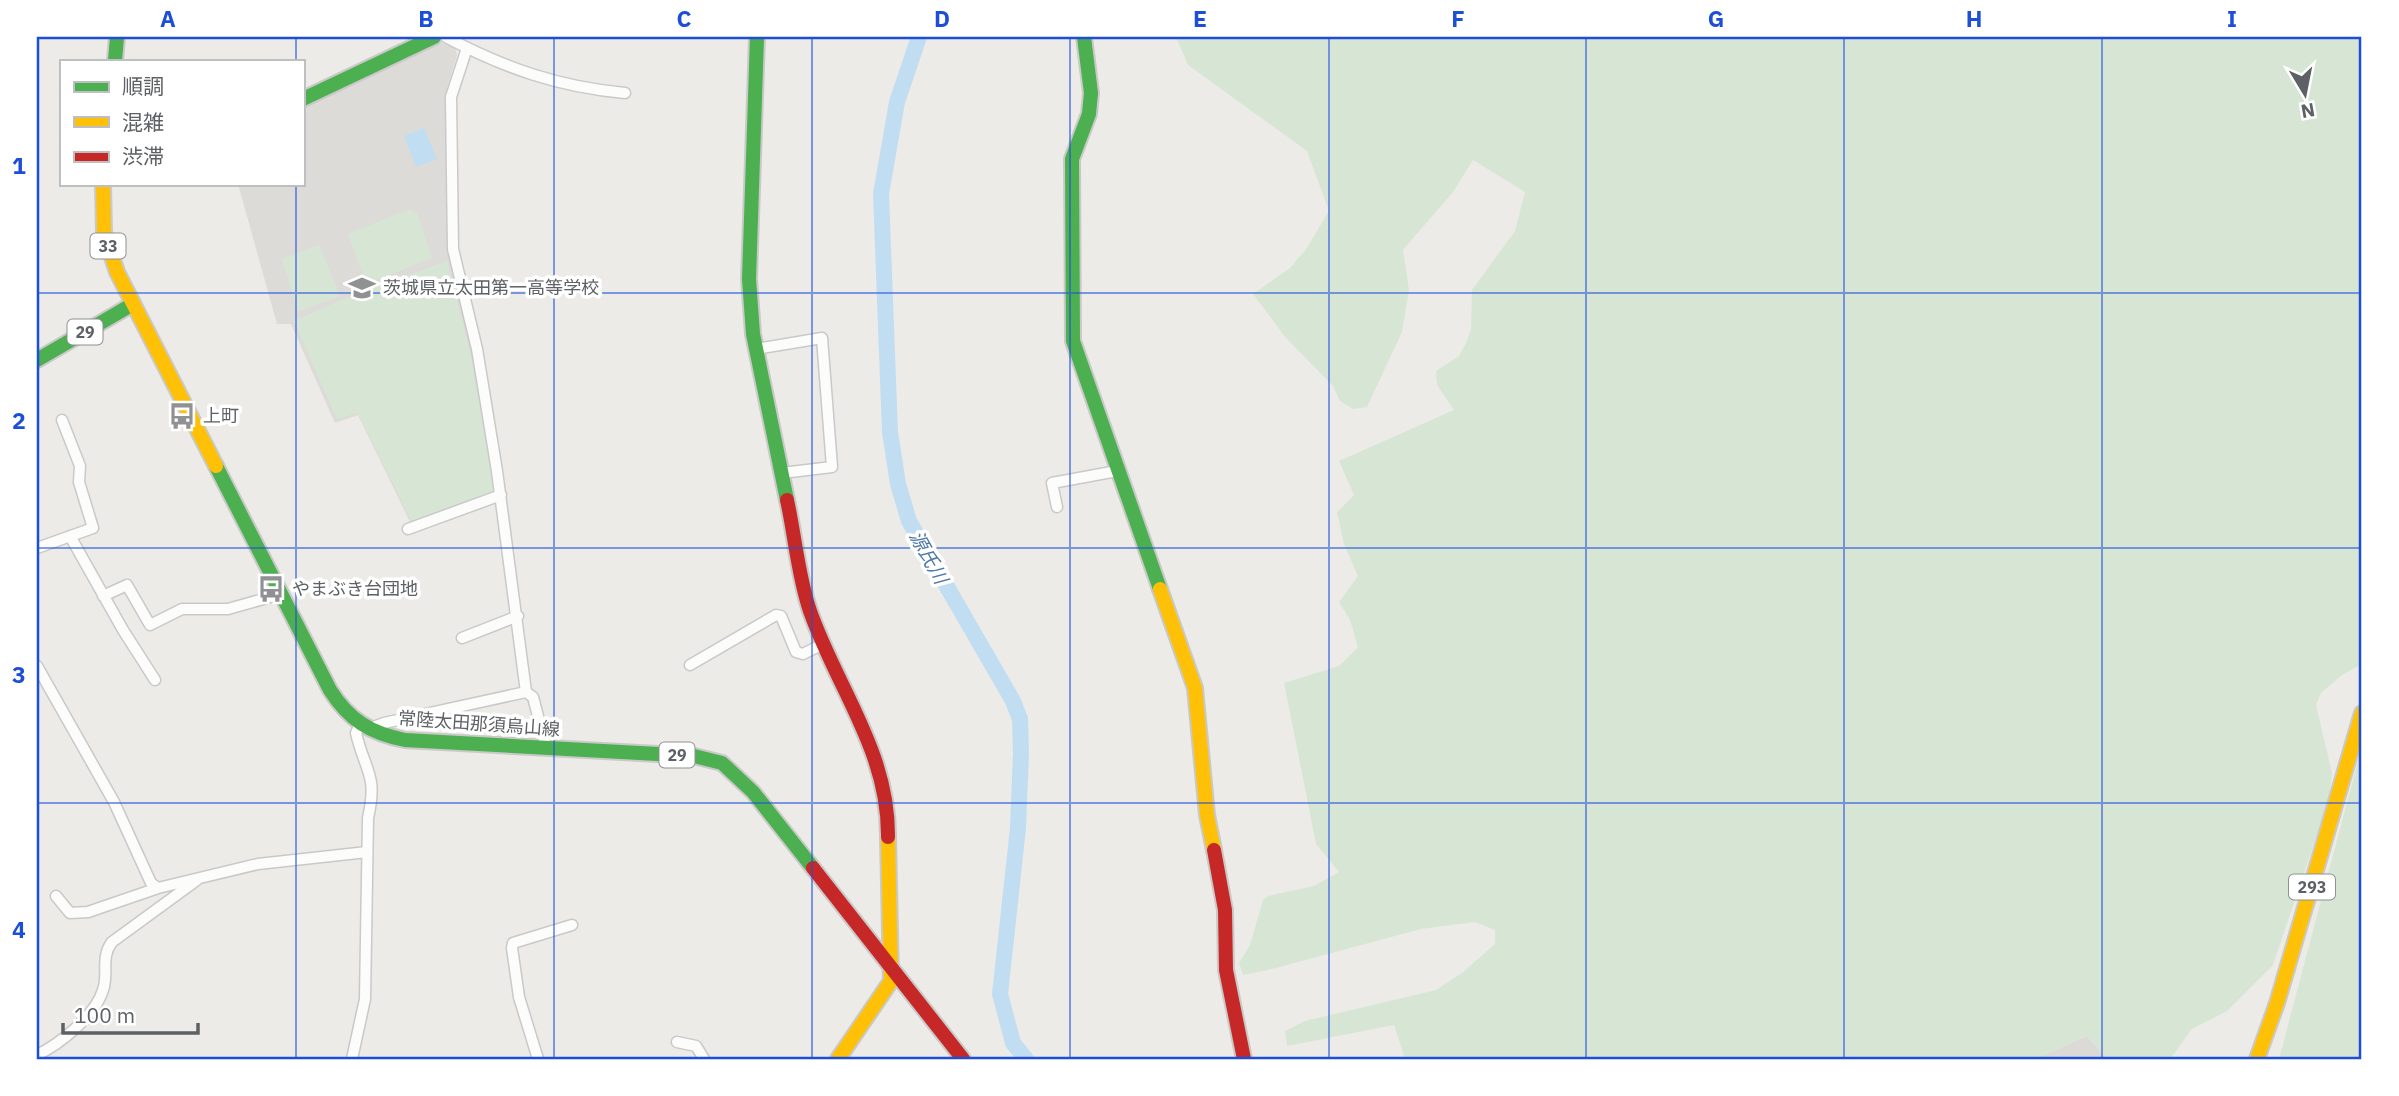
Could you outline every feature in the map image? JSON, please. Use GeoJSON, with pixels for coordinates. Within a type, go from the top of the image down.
{"type":"FeatureCollection","features":[{"type":"Feature","properties":{"kind":"main road"},"geometry":{"type":"LineString","coordinates":[[115,60],[117,37]]}},
{"type":"Feature","properties":{"kind":"main road"},"geometry":{"type":"LineString","coordinates":[[304,99],[434,37]]}},
{"type":"Feature","properties":{"kind":"main road"},"geometry":{"type":"LineString","coordinates":[[757,37],[749,279],[756,348],[810,610],[823,644],[870,741],[882,778],[888,817],[887,902],[892,970],[889,986],[838,1059]]}},
{"type":"Feature","properties":{"kind":"main road"},"geometry":{"type":"LineString","coordinates":[[1084,37],[1091,93],[1089,114],[1072,159],[1073,341],[1116,471],[1142,534],[1195,688],[1207,815],[1222,882],[1226,970],[1244,1059]]}},
{"type":"Feature","properties":{"kind":"main road","name":"33"},"geometry":{"type":"LineString","coordinates":[[103,186],[102,212],[110,255],[133,304]]}},
{"type":"Feature","properties":{"kind":"main road"},"geometry":{"type":"LineString","coordinates":[[133,304],[339,706],[362,728]]}},
{"type":"Feature","properties":{"kind":"main road","name":"29"},"geometry":{"type":"LineString","coordinates":[[37,360],[133,304]]}},
{"type":"Feature","properties":{"kind":"main road","name":"293"},"geometry":{"type":"LineString","coordinates":[[2257,1059],[2277,1003],[2362,713]]}},
{"type":"Feature","properties":{"kind":"main road","name":"常陸太田那須烏山線"},"geometry":{"type":"LineString","coordinates":[[362,728],[405,740],[694,756],[722,763],[753,792],[963,1059]]}},
{"type":"Feature","properties":{"kind":"street"},"geometry":{"type":"LineString","coordinates":[[446,37],[529,75],[580,89],[625,93]]}},
{"type":"Feature","properties":{"kind":"street"},"geometry":{"type":"LineString","coordinates":[[467,48],[451,97],[453,249],[477,349],[518,616],[526,692]]}},
{"type":"Feature","properties":{"kind":"street"},"geometry":{"type":"LineString","coordinates":[[756,348],[822,338],[832,467],[782,473]]}},
{"type":"Feature","properties":{"kind":"street"},"geometry":{"type":"LineString","coordinates":[[37,548],[93,528],[79,482],[79,466],[62,420]]}},
{"type":"Feature","properties":{"kind":"street"},"geometry":{"type":"LineString","coordinates":[[1057,507],[1052,483],[1116,471]]}},
{"type":"Feature","properties":{"kind":"street"},"geometry":{"type":"LineString","coordinates":[[408,529],[500,495]]}},
{"type":"Feature","properties":{"kind":"street"},"geometry":{"type":"LineString","coordinates":[[69,536],[155,680]]}},
{"type":"Feature","properties":{"kind":"street"},"geometry":{"type":"LineString","coordinates":[[103,596],[127,585],[149,625],[182,609],[228,609],[281,594]]}},
{"type":"Feature","properties":{"kind":"street"},"geometry":{"type":"LineString","coordinates":[[690,665],[776,615],[781,616],[796,652],[803,654],[823,644]]}},
{"type":"Feature","properties":{"kind":"street"},"geometry":{"type":"LineString","coordinates":[[462,638],[518,616]]}},
{"type":"Feature","properties":{"kind":"street"},"geometry":{"type":"LineString","coordinates":[[37,666],[114,802],[151,883],[158,888]]}},
{"type":"Feature","properties":{"kind":"street"},"geometry":{"type":"LineString","coordinates":[[352,1059],[365,999],[368,818],[373,793],[372,776],[357,737],[362,728],[526,692],[533,697],[546,747]]}},
{"type":"Feature","properties":{"kind":"street"},"geometry":{"type":"LineString","coordinates":[[56,896],[70,912],[88,912],[158,888],[258,864],[367,852]]}},
{"type":"Feature","properties":{"kind":"street"},"geometry":{"type":"LineString","coordinates":[[37,1055],[54,1045],[95,1005],[103,991],[105,951],[112,942],[200,878]]}},
{"type":"Feature","properties":{"kind":"street"},"geometry":{"type":"LineString","coordinates":[[538,1059],[519,998],[513,943],[572,925]]}},
{"type":"Feature","properties":{"kind":"street"},"geometry":{"type":"LineString","coordinates":[[677,1042],[696,1046],[704,1059]]}},
{"type":"Feature","properties":{"kind":"shaded area","name":"茨城県立太田第一高等学校"},"geometry":{"type":"Polygon","coordinates":[[[435,41],[455,47],[457,55],[447,88],[448,233],[473,349],[498,493],[411,524],[358,415],[335,423],[291,324],[277,324],[239,186],[304,186],[304,104],[435,41]]]}},
{"type":"Feature","properties":{"kind":"shaded area"},"geometry":{"type":"Polygon","coordinates":[[[2087,1036],[2107,1059],[2034,1059],[2087,1036]]]}},
{"type":"Feature","properties":{"kind":"green space"},"geometry":{"type":"Polygon","coordinates":[[[1176,37],[2362,37],[2362,664],[2342,675],[2321,693],[2316,705],[2332,773],[2329,799],[2273,965],[2227,1011],[2192,1029],[2170,1059],[2107,1059],[2087,1036],[2034,1059],[1405,1059],[1394,1025],[1287,1046],[1285,1031],[1305,1021],[1436,990],[1462,973],[1495,944],[1495,930],[1475,922],[1421,929],[1243,975],[1239,963],[1250,945],[1263,900],[1268,896],[1314,886],[1339,872],[1316,844],[1284,683],[1339,666],[1358,647],[1350,620],[1339,602],[1358,576],[1344,544],[1337,512],[1354,495],[1339,461],[1454,410],[1437,385],[1436,371],[1459,356],[1466,343],[1471,330],[1472,290],[1515,231],[1525,192],[1473,160],[1453,192],[1403,250],[1409,290],[1402,332],[1367,407],[1353,409],[1340,401],[1333,386],[1286,338],[1253,294],[1290,268],[1307,248],[1329,211],[1307,151],[1188,65],[1176,37]]]}},
{"type":"Feature","properties":{"kind":"green space"},"geometry":{"type":"Polygon","coordinates":[[[408,210],[417,213],[432,258],[366,284],[348,234],[408,210]]]}},
{"type":"Feature","properties":{"kind":"green space"},"geometry":{"type":"Polygon","coordinates":[[[319,245],[340,296],[298,312],[282,259],[319,245]]]}},
{"type":"Feature","properties":{"kind":"green space"},"geometry":{"type":"Polygon","coordinates":[[[447,261],[470,352],[495,491],[412,522],[358,413],[337,419],[294,321],[346,298],[447,261]]]}},
{"type":"Feature","properties":{"kind":"green space"},"geometry":{"type":"Polygon","coordinates":[[[2362,746],[2362,1059],[2279,1059],[2362,746]]]}},
{"type":"Feature","properties":{"kind":"water"},"geometry":{"type":"Polygon","coordinates":[[[424,128],[437,159],[416,167],[404,136],[424,128]]]}},
{"type":"Feature","properties":{"kind":"waterway","name":"源氏川"},"geometry":{"type":"LineString","coordinates":[[919,37],[897,102],[881,194],[890,432],[898,484],[909,521],[1013,701],[1020,719],[1018,828],[1000,994],[1013,1043],[1026,1059]]}},
{"type":"Feature","properties":{"kind":"traffic: fast"},"geometry":{"type":"LineString","coordinates":[[115,60],[117,37]]}},
{"type":"Feature","properties":{"kind":"traffic: fast"},"geometry":{"type":"LineString","coordinates":[[304,99],[434,37]]}},
{"type":"Feature","properties":{"kind":"traffic: fast"},"geometry":{"type":"LineString","coordinates":[[757,37],[749,279],[753,334],[787,500]]}},
{"type":"Feature","properties":{"kind":"traffic: fast"},"geometry":{"type":"LineString","coordinates":[[1084,37],[1091,93],[1089,114],[1072,159],[1073,341],[1160,589]]}},
{"type":"Feature","properties":{"kind":"traffic: fast"},"geometry":{"type":"LineString","coordinates":[[37,360],[133,304]]}},
{"type":"Feature","properties":{"kind":"traffic: fast"},"geometry":{"type":"LineString","coordinates":[[216,466],[330,690],[361,724],[405,740],[694,756],[722,763],[753,792],[813,868]]}},
{"type":"Feature","properties":{"kind":"traffic: slow"},"geometry":{"type":"LineString","coordinates":[[103,186],[104,233],[117,272],[216,466]]}},
{"type":"Feature","properties":{"kind":"traffic: slow"},"geometry":{"type":"LineString","coordinates":[[1160,589],[1195,688],[1207,815],[1214,850]]}},
{"type":"Feature","properties":{"kind":"traffic: slow"},"geometry":{"type":"LineString","coordinates":[[2257,1059],[2277,1003],[2362,713]]}},
{"type":"Feature","properties":{"kind":"traffic: slow"},"geometry":{"type":"LineString","coordinates":[[838,1059],[891,981],[888,837]]}},
{"type":"Feature","properties":{"kind":"traffic: jam"},"geometry":{"type":"LineString","coordinates":[[787,500],[806,598],[821,639],[871,748],[886,806],[888,837]]}},
{"type":"Feature","properties":{"kind":"traffic: jam"},"geometry":{"type":"LineString","coordinates":[[1214,850],[1225,910],[1226,970],[1244,1059]]}},
{"type":"Feature","properties":{"kind":"traffic: jam"},"geometry":{"type":"LineString","coordinates":[[813,868],[963,1059]]}},
{"type":"Feature","properties":{"kind":"place","name":"茨城県立太田第一高等学校"},"geometry":{"type":"Point","coordinates":[362,288]}},
{"type":"Feature","properties":{"kind":"place","name":"上町"},"geometry":{"type":"Point","coordinates":[182,416]}},
{"type":"Feature","properties":{"kind":"place","name":"やまぶき台団地"},"geometry":{"type":"Point","coordinates":[271,589]}}]}
